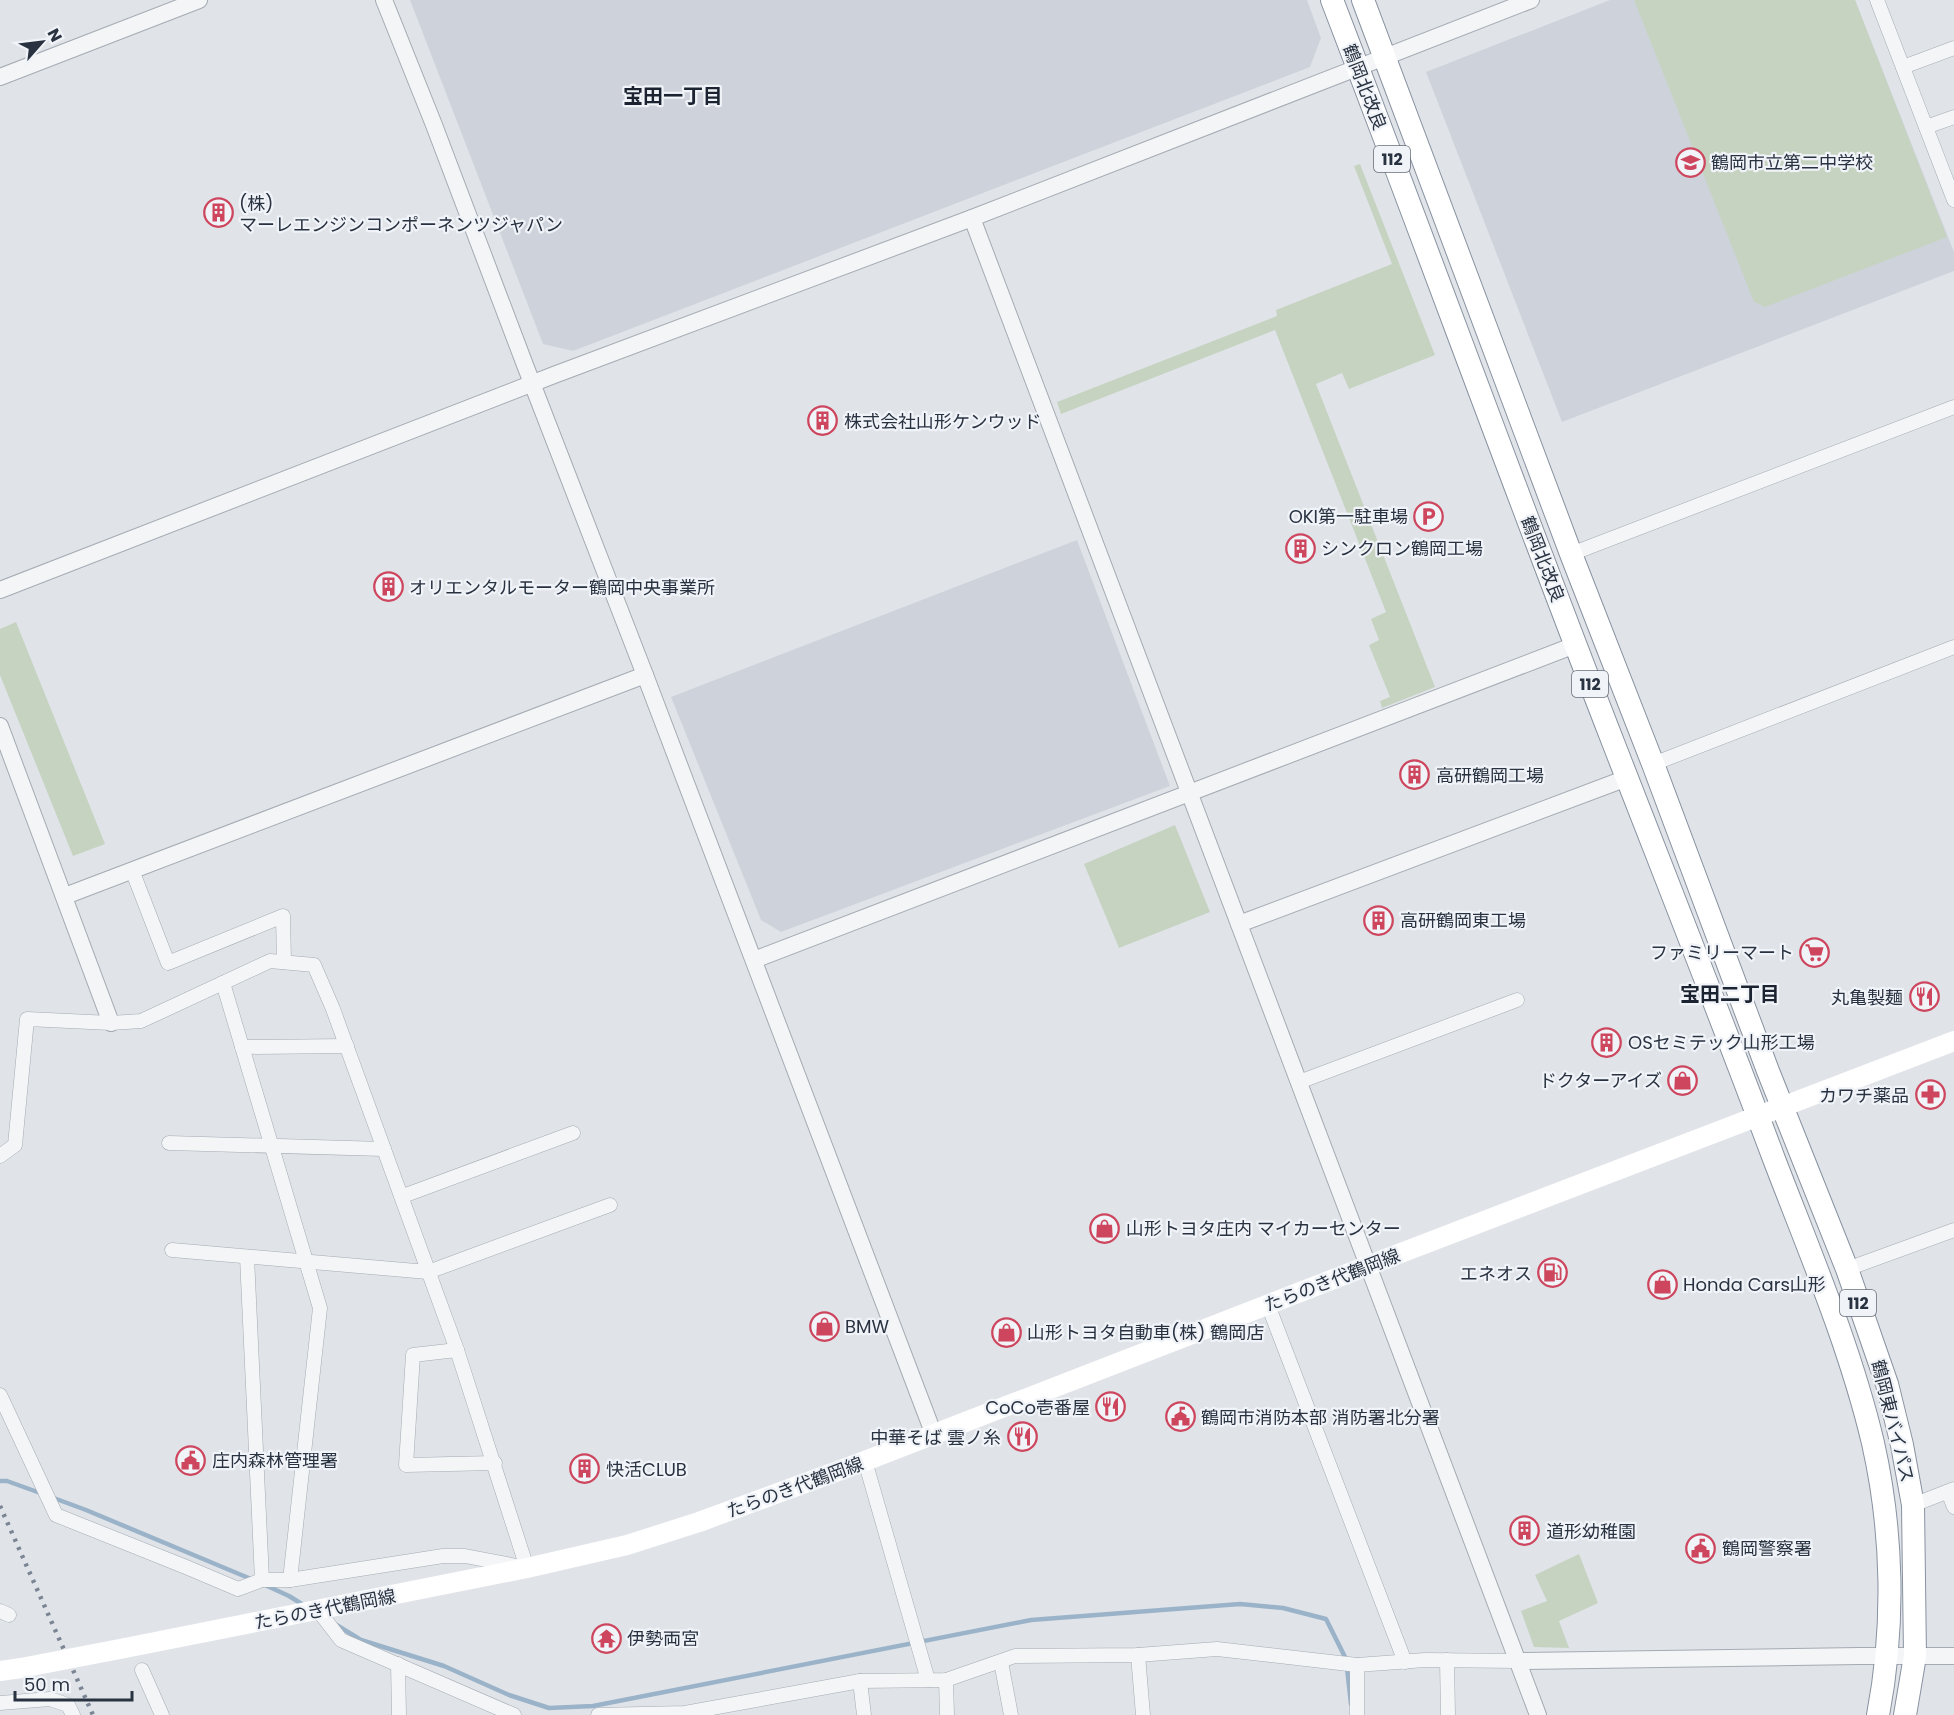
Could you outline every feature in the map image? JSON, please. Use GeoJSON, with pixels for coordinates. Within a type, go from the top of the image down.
{"type":"FeatureCollection","features":[{"type":"Feature","properties":{"kind":"highway","name":"鶴岡北改良"},"geometry":{"type":"LineString","coordinates":[[1332,0],[1575,645],[1759,1116]]}},
{"type":"Feature","properties":{"kind":"highway","name":"鶴岡北改良"},"geometry":{"type":"LineString","coordinates":[[1363,0],[1571,554],[1783,1107]]}},
{"type":"Feature","properties":{"kind":"highway","name":"鶴岡東バイパス"},"geometry":{"type":"LineString","coordinates":[[1783,1107],[1846,1269],[1887,1384],[1902,1444],[1913,1505],[1915,1656],[1905,1715]]}},
{"type":"Feature","properties":{"kind":"highway","name":"鶴岡東バイパス"},"geometry":{"type":"LineString","coordinates":[[1759,1116],[1833,1314],[1874,1446],[1885,1515],[1890,1597],[1878,1715]]}},
{"type":"Feature","properties":{"kind":"main road","name":"たらのき代鶴岡線"},"geometry":{"type":"LineString","coordinates":[[0,1671],[442,1586],[627,1545],[689,1526],[934,1435],[1954,1041]]}},
{"type":"Feature","properties":{"kind":"street"},"geometry":{"type":"LineString","coordinates":[[0,77],[199,0]]}},
{"type":"Feature","properties":{"kind":"street"},"geometry":{"type":"LineString","coordinates":[[384,0],[645,675],[934,1435]]}},
{"type":"Feature","properties":{"kind":"street"},"geometry":{"type":"LineString","coordinates":[[0,590],[532,383],[972,218],[1529,0]]}},
{"type":"Feature","properties":{"kind":"street"},"geometry":{"type":"LineString","coordinates":[[1877,0],[1953,196]]}},
{"type":"Feature","properties":{"kind":"street"},"geometry":{"type":"LineString","coordinates":[[1903,67],[1954,48]]}},
{"type":"Feature","properties":{"kind":"street"},"geometry":{"type":"LineString","coordinates":[[1926,127],[1954,117]]}},
{"type":"Feature","properties":{"kind":"street"},"geometry":{"type":"LineString","coordinates":[[972,218],[1538,1715]]}},
{"type":"Feature","properties":{"kind":"street"},"geometry":{"type":"LineString","coordinates":[[1571,554],[1954,407]]}},
{"type":"Feature","properties":{"kind":"street"},"geometry":{"type":"LineString","coordinates":[[754,960],[1575,645]]}},
{"type":"Feature","properties":{"kind":"street"},"geometry":{"type":"LineString","coordinates":[[1653,764],[1954,647]]}},
{"type":"Feature","properties":{"kind":"street"},"geometry":{"type":"LineString","coordinates":[[65,896],[645,675]]}},
{"type":"Feature","properties":{"kind":"street"},"geometry":{"type":"LineString","coordinates":[[0,726],[111,1023]]}},
{"type":"Feature","properties":{"kind":"street"},"geometry":{"type":"LineString","coordinates":[[1239,924],[1627,778]]}},
{"type":"Feature","properties":{"kind":"street"},"geometry":{"type":"LineString","coordinates":[[132,870],[168,963],[283,916],[284,962]]}},
{"type":"Feature","properties":{"kind":"street"},"geometry":{"type":"LineString","coordinates":[[0,1156],[15,1145],[27,1019],[111,1023],[141,1021],[270,960],[314,965],[347,1046],[458,1350],[527,1568],[465,1556],[443,1556],[290,1580],[262,1580],[238,1589],[56,1515],[0,1395]]}},
{"type":"Feature","properties":{"kind":"street"},"geometry":{"type":"LineString","coordinates":[[223,983],[320,1308],[290,1580]]}},
{"type":"Feature","properties":{"kind":"street"},"geometry":{"type":"LineString","coordinates":[[1299,1082],[1517,1000]]}},
{"type":"Feature","properties":{"kind":"street"},"geometry":{"type":"LineString","coordinates":[[242,1047],[347,1046]]}},
{"type":"Feature","properties":{"kind":"street"},"geometry":{"type":"LineString","coordinates":[[403,1196],[573,1133]]}},
{"type":"Feature","properties":{"kind":"street"},"geometry":{"type":"LineString","coordinates":[[169,1143],[384,1149]]}},
{"type":"Feature","properties":{"kind":"street"},"geometry":{"type":"LineString","coordinates":[[172,1250],[428,1272],[610,1206]]}},
{"type":"Feature","properties":{"kind":"street"},"geometry":{"type":"LineString","coordinates":[[1846,1269],[1954,1230]]}},
{"type":"Feature","properties":{"kind":"street"},"geometry":{"type":"LineString","coordinates":[[247,1257],[262,1580]]}},
{"type":"Feature","properties":{"kind":"street"},"geometry":{"type":"LineString","coordinates":[[1268,1305],[1405,1662]]}},
{"type":"Feature","properties":{"kind":"street"},"geometry":{"type":"LineString","coordinates":[[458,1350],[413,1355],[406,1464],[495,1463]]}},
{"type":"Feature","properties":{"kind":"street"},"geometry":{"type":"LineString","coordinates":[[865,1461],[928,1680]]}},
{"type":"Feature","properties":{"kind":"street"},"geometry":{"type":"LineString","coordinates":[[1913,1505],[1951,1491],[1954,1507]]}},
{"type":"Feature","properties":{"kind":"street"},"geometry":{"type":"LineString","coordinates":[[317,1609],[341,1640],[514,1715]]}},
{"type":"Feature","properties":{"kind":"street"},"geometry":{"type":"LineString","coordinates":[[598,1715],[685,1714],[860,1681],[946,1680],[1015,1656],[1138,1656],[1217,1649],[1357,1665],[1447,1659],[1518,1661],[1954,1656]]}},
{"type":"Feature","properties":{"kind":"street"},"geometry":{"type":"LineString","coordinates":[[1138,1656],[1143,1715]]}},
{"type":"Feature","properties":{"kind":"street"},"geometry":{"type":"LineString","coordinates":[[1447,1659],[1448,1715]]}},
{"type":"Feature","properties":{"kind":"street"},"geometry":{"type":"LineString","coordinates":[[1001,1662],[1011,1715]]}},
{"type":"Feature","properties":{"kind":"street"},"geometry":{"type":"LineString","coordinates":[[398,1664],[399,1715]]}},
{"type":"Feature","properties":{"kind":"street"},"geometry":{"type":"LineString","coordinates":[[1357,1665],[1358,1715]]}},
{"type":"Feature","properties":{"kind":"street"},"geometry":{"type":"LineString","coordinates":[[142,1670],[162,1715]]}},
{"type":"Feature","properties":{"kind":"street"},"geometry":{"type":"LineString","coordinates":[[946,1680],[947,1715]]}},
{"type":"Feature","properties":{"kind":"street"},"geometry":{"type":"LineString","coordinates":[[860,1681],[864,1715]]}},
{"type":"Feature","properties":{"kind":"street"},"geometry":{"type":"LineString","coordinates":[[0,1703],[50,1699],[68,1705],[73,1715]]}},
{"type":"Feature","properties":{"kind":"shaded area"},"geometry":{"type":"Polygon","coordinates":[[[410,0],[1307,0],[1321,38],[1310,67],[573,351],[543,344],[410,0]]]}},
{"type":"Feature","properties":{"kind":"shaded area","name":"鶴岡市立第二中学校"},"geometry":{"type":"Polygon","coordinates":[[[1610,0],[1855,0],[1954,252],[1954,271],[1562,422],[1426,72],[1610,0]]]}},
{"type":"Feature","properties":{"kind":"shaded area"},"geometry":{"type":"Polygon","coordinates":[[[1077,540],[1170,786],[781,932],[761,920],[671,697],[1077,540]]]}},
{"type":"Feature","properties":{"kind":"green space"},"geometry":{"type":"Polygon","coordinates":[[[1634,0],[1855,0],[1947,237],[1765,307],[1754,302],[1634,0]]]}},
{"type":"Feature","properties":{"kind":"green space"},"geometry":{"type":"Polygon","coordinates":[[[1360,164],[1435,355],[1349,389],[1342,373],[1316,384],[1435,687],[1382,708],[1380,701],[1390,697],[1369,645],[1379,640],[1371,619],[1386,612],[1275,330],[1061,414],[1057,402],[1277,316],[1276,310],[1392,264],[1354,166],[1360,164]]]}},
{"type":"Feature","properties":{"kind":"green space"},"geometry":{"type":"Polygon","coordinates":[[[16,622],[105,844],[73,856],[0,675],[0,629],[16,622]]]}},
{"type":"Feature","properties":{"kind":"green space"},"geometry":{"type":"Polygon","coordinates":[[[1175,825],[1210,912],[1119,948],[1084,864],[1175,825]]]}},
{"type":"Feature","properties":{"kind":"green space"},"geometry":{"type":"Polygon","coordinates":[[[1579,1554],[1598,1603],[1559,1621],[1569,1648],[1534,1647],[1521,1611],[1547,1601],[1535,1575],[1579,1554]]]}},
{"type":"Feature","properties":{"kind":"waterway"},"geometry":{"type":"LineString","coordinates":[[0,1481],[7,1481],[43,1494]]}},
{"type":"Feature","properties":{"kind":"waterway"},"geometry":{"type":"LineString","coordinates":[[51,1497],[251,1579]]}},
{"type":"Feature","properties":{"kind":"waterway"},"geometry":{"type":"LineString","coordinates":[[265,1585],[305,1606]]}},
{"type":"Feature","properties":{"kind":"waterway"},"geometry":{"type":"LineString","coordinates":[[335,1624],[361,1640],[444,1666],[509,1695],[549,1708],[593,1706],[1031,1620],[1240,1604],[1283,1608],[1326,1619],[1346,1659],[1351,1704]]}},
{"type":"Feature","properties":{"kind":"railway"},"geometry":{"type":"LineString","coordinates":[[0,1506],[93,1715]]}},
{"type":"Feature","properties":{"kind":"place","name":"鶴岡市立第二中学校"},"geometry":{"type":"Point","coordinates":[1690,162]}},
{"type":"Feature","properties":{"kind":"place","name":"(株) マーレエンジンコンポーネンツジャパン"},"geometry":{"type":"Point","coordinates":[218,213]}},
{"type":"Feature","properties":{"kind":"place","name":"株式会社山形ケンウッド"},"geometry":{"type":"Point","coordinates":[823,421]}},
{"type":"Feature","properties":{"kind":"place","name":"OKI第一駐車場"},"geometry":{"type":"Point","coordinates":[1429,516]}},
{"type":"Feature","properties":{"kind":"place","name":"シンクロン鶴岡工場"},"geometry":{"type":"Point","coordinates":[1300,548]}},
{"type":"Feature","properties":{"kind":"place","name":"オリエンタルモーター鶴岡中央事業所"},"geometry":{"type":"Point","coordinates":[388,587]}},
{"type":"Feature","properties":{"kind":"place","name":"高研鶴岡工場"},"geometry":{"type":"Point","coordinates":[1415,775]}},
{"type":"Feature","properties":{"kind":"place","name":"高研鶴岡東工場"},"geometry":{"type":"Point","coordinates":[1379,920]}},
{"type":"Feature","properties":{"kind":"place","name":"ファミリーマート"},"geometry":{"type":"Point","coordinates":[1815,952]}},
{"type":"Feature","properties":{"kind":"place","name":"丸亀製麺"},"geometry":{"type":"Point","coordinates":[1924,997]}},
{"type":"Feature","properties":{"kind":"place","name":"OSセミテック山形工場"},"geometry":{"type":"Point","coordinates":[1607,1042]}},
{"type":"Feature","properties":{"kind":"place","name":"ドクターアイズ"},"geometry":{"type":"Point","coordinates":[1683,1080]}},
{"type":"Feature","properties":{"kind":"place","name":"カワチ薬品"},"geometry":{"type":"Point","coordinates":[1930,1095]}},
{"type":"Feature","properties":{"kind":"place","name":"山形トヨタ庄内 マイカーセンター"},"geometry":{"type":"Point","coordinates":[1105,1228]}},
{"type":"Feature","properties":{"kind":"place","name":"エネオス"},"geometry":{"type":"Point","coordinates":[1553,1273]}},
{"type":"Feature","properties":{"kind":"place","name":"Honda Cars山形"},"geometry":{"type":"Point","coordinates":[1662,1284]}},
{"type":"Feature","properties":{"kind":"place","name":"BMW"},"geometry":{"type":"Point","coordinates":[824,1326]}},
{"type":"Feature","properties":{"kind":"place","name":"山形トヨタ自動車(株) 鶴岡店"},"geometry":{"type":"Point","coordinates":[1006,1332]}},
{"type":"Feature","properties":{"kind":"place","name":"CoCo壱番屋"},"geometry":{"type":"Point","coordinates":[1111,1407]}},
{"type":"Feature","properties":{"kind":"place","name":"鶴岡市消防本部 消防署北分署"},"geometry":{"type":"Point","coordinates":[1180,1417]}},
{"type":"Feature","properties":{"kind":"place","name":"中華そば 雲ノ糸"},"geometry":{"type":"Point","coordinates":[1022,1437]}},
{"type":"Feature","properties":{"kind":"place","name":"庄内森林管理署"},"geometry":{"type":"Point","coordinates":[191,1460]}},
{"type":"Feature","properties":{"kind":"place","name":"快活CLUB"},"geometry":{"type":"Point","coordinates":[585,1469]}},
{"type":"Feature","properties":{"kind":"place","name":"道形幼稚園"},"geometry":{"type":"Point","coordinates":[1525,1531]}},
{"type":"Feature","properties":{"kind":"place","name":"鶴岡警察署"},"geometry":{"type":"Point","coordinates":[1701,1548]}},
{"type":"Feature","properties":{"kind":"place","name":"伊勢両宮"},"geometry":{"type":"Point","coordinates":[606,1638]}},
{"type":"Feature","properties":{"kind":"district","name":"宝田一丁目"},"geometry":{"type":"Point","coordinates":[673,96]}},
{"type":"Feature","properties":{"kind":"district","name":"宝田二丁目"},"geometry":{"type":"Point","coordinates":[1730,994]}}]}
